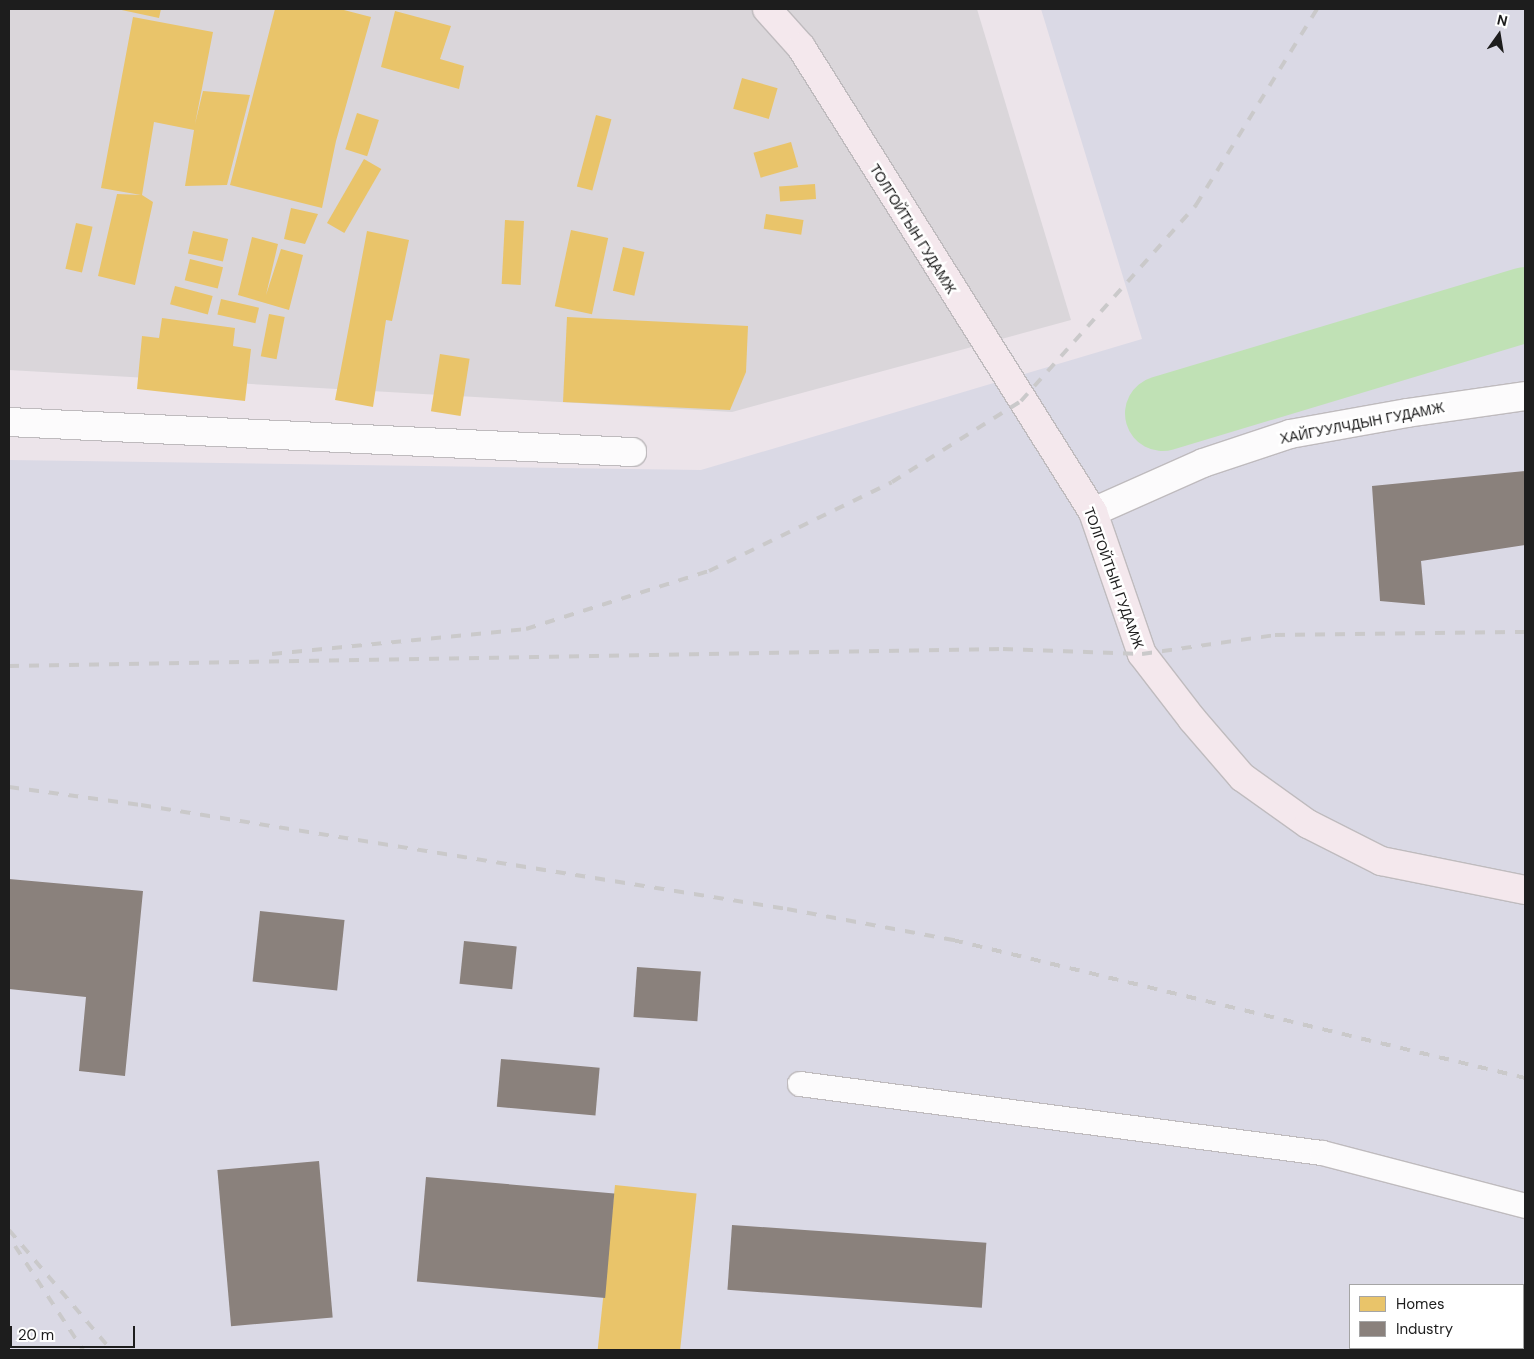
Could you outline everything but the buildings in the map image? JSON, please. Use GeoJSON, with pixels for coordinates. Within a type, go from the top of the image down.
{"type":"FeatureCollection","features":[{"type":"Feature","properties":{"kind":"main road","name":"ТОЛГОЙТЫН ГУДАМЖ"},"geometry":{"type":"LineString","coordinates":[[767,9],[801,47],[1092,512],[1142,654],[1192,719],[1242,777],[1308,824],[1381,861],[1525,890]]}},
{"type":"Feature","properties":{"kind":"street","name":"ХАЙГУУЛЧДЫН ГУДАМЖ"},"geometry":{"type":"LineString","coordinates":[[1092,512],[1203,463],[1290,434],[1406,413],[1525,396]]}},
{"type":"Feature","properties":{"kind":"street"},"geometry":{"type":"LineString","coordinates":[[9,422],[632,452]]}},
{"type":"Feature","properties":{"kind":"lane"},"geometry":{"type":"LineString","coordinates":[[800,1084],[1322,1153],[1525,1206]]}},
{"type":"Feature","properties":{"kind":"shaded area"},"geometry":{"type":"Polygon","coordinates":[[[9,9],[977,9],[1071,320],[732,412],[9,370],[9,9]]]}},
{"type":"Feature","properties":{"kind":"shaded area"},"geometry":{"type":"Polygon","coordinates":[[[1041,9],[1525,9],[1525,1350],[9,1350],[9,460],[701,470],[1142,339],[1041,9]]]}},
{"type":"Feature","properties":{"kind":"waterway"},"geometry":{"type":"LineString","coordinates":[[1162,413],[1525,304]]}},
{"type":"Feature","properties":{"kind":"railway"},"geometry":{"type":"LineString","coordinates":[[272,654],[526,629],[709,571],[892,482],[1021,401],[1196,205],[1317,9]]}},
{"type":"Feature","properties":{"kind":"railway"},"geometry":{"type":"LineString","coordinates":[[9,666],[1003,649],[1142,654],[1275,635],[1525,632]]}},
{"type":"Feature","properties":{"kind":"railway"},"geometry":{"type":"LineString","coordinates":[[9,787],[141,805],[787,909],[953,940],[1525,1078]]}},
{"type":"Feature","properties":{"kind":"railway"},"geometry":{"type":"LineString","coordinates":[[9,1230],[111,1350]]}},
{"type":"Feature","properties":{"kind":"railway"},"geometry":{"type":"LineString","coordinates":[[15,1246],[83,1350]]}}]}
